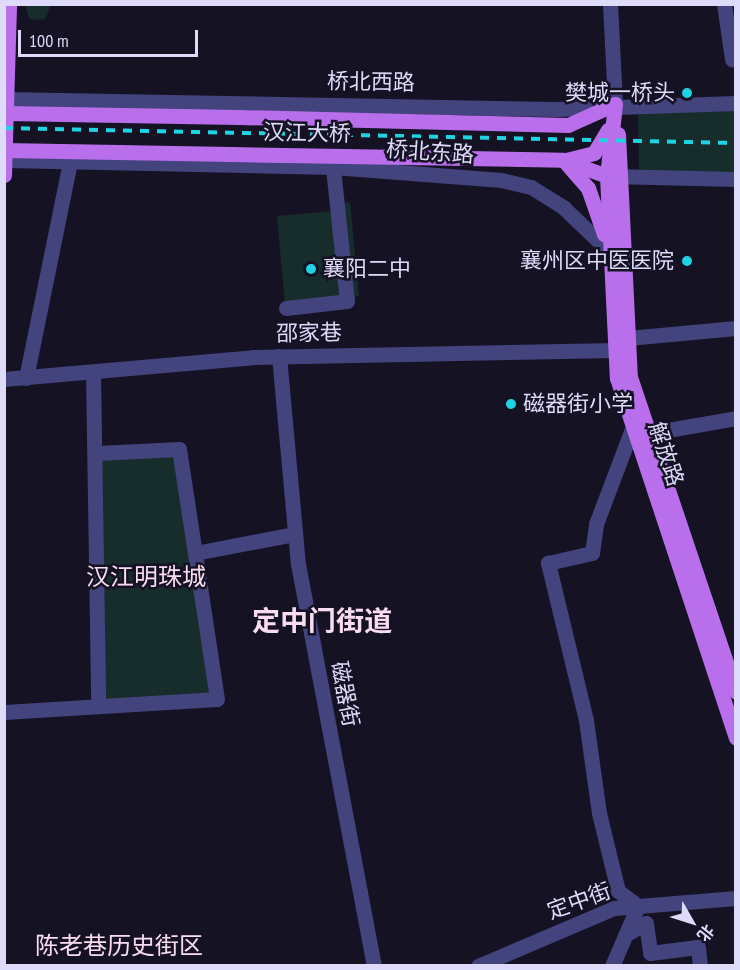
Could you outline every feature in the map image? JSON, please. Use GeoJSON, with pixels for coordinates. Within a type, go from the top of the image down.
{"type":"FeatureCollection","features":[{"type":"Feature","properties":{"kind":"main road"},"geometry":{"type":"LineString","coordinates":[[5,161],[9,4]]}},
{"type":"Feature","properties":{"kind":"main road","name":"汉江大桥"},"geometry":{"type":"LineString","coordinates":[[6,104],[568,125],[615,104]]}},
{"type":"Feature","properties":{"kind":"main road"},"geometry":{"type":"LineString","coordinates":[[562,160],[585,158],[603,144],[615,104]]}},
{"type":"Feature","properties":{"kind":"main road","name":"解放路"},"geometry":{"type":"LineString","coordinates":[[615,104],[611,254],[617,378],[735,738]]}},
{"type":"Feature","properties":{"kind":"main road"},"geometry":{"type":"LineString","coordinates":[[562,160],[588,188],[611,254]]}},
{"type":"Feature","properties":{"kind":"main road","name":"汉江大桥"},"geometry":{"type":"LineString","coordinates":[[5,161],[562,160],[614,176]]}},
{"type":"Feature","properties":{"kind":"main road","name":"解放路"},"geometry":{"type":"LineString","coordinates":[[614,176],[630,377],[651,433],[735,692]]}},
{"type":"Feature","properties":{"kind":"street","name":"解放路"},"geometry":{"type":"LineString","coordinates":[[610,4],[615,104]]}},
{"type":"Feature","properties":{"kind":"street"},"geometry":{"type":"LineString","coordinates":[[724,4],[732,59]]}},
{"type":"Feature","properties":{"kind":"street","name":"桥北西路"},"geometry":{"type":"LineString","coordinates":[[6,104],[556,109],[615,104],[735,103]]}},
{"type":"Feature","properties":{"kind":"street","name":"桥北东路"},"geometry":{"type":"LineString","coordinates":[[5,161],[333,167],[501,180],[531,187],[564,208],[611,254]]}},
{"type":"Feature","properties":{"kind":"street"},"geometry":{"type":"LineString","coordinates":[[26,378],[70,162]]}},
{"type":"Feature","properties":{"kind":"street"},"geometry":{"type":"LineString","coordinates":[[286,308],[347,301],[333,167]]}},
{"type":"Feature","properties":{"kind":"street"},"geometry":{"type":"LineString","coordinates":[[614,176],[735,179]]}},
{"type":"Feature","properties":{"kind":"street"},"geometry":{"type":"LineString","coordinates":[[628,338],[735,328]]}},
{"type":"Feature","properties":{"kind":"street","name":"邵家巷"},"geometry":{"type":"LineString","coordinates":[[4,379],[279,356],[616,350]]}},
{"type":"Feature","properties":{"kind":"street","name":"磁器街"},"geometry":{"type":"LineString","coordinates":[[279,356],[295,534],[374,966]]}},
{"type":"Feature","properties":{"kind":"street"},"geometry":{"type":"LineString","coordinates":[[93,372],[97,453],[98,705]]}},
{"type":"Feature","properties":{"kind":"street"},"geometry":{"type":"LineString","coordinates":[[651,433],[735,418]]}},
{"type":"Feature","properties":{"kind":"street"},"geometry":{"type":"LineString","coordinates":[[612,966],[638,906],[618,891],[599,813],[586,720],[548,563],[592,553],[596,524],[633,426]]}},
{"type":"Feature","properties":{"kind":"street"},"geometry":{"type":"LineString","coordinates":[[4,712],[217,699],[179,449],[97,453]]}},
{"type":"Feature","properties":{"kind":"street"},"geometry":{"type":"LineString","coordinates":[[195,553],[295,534]]}},
{"type":"Feature","properties":{"kind":"street","name":"定中街"},"geometry":{"type":"LineString","coordinates":[[478,966],[614,908],[735,898]]}},
{"type":"Feature","properties":{"kind":"street"},"geometry":{"type":"LineString","coordinates":[[625,935],[646,923],[650,953],[663,959],[698,948],[700,966]]}},
{"type":"Feature","properties":{"kind":"green space"},"geometry":{"type":"Polygon","coordinates":[[[25,4],[51,5],[45,19],[36,20],[29,18],[25,4]]]}},
{"type":"Feature","properties":{"kind":"green space"},"geometry":{"type":"Polygon","coordinates":[[[735,103],[735,179],[639,170],[638,109],[735,103]]]}},
{"type":"Feature","properties":{"kind":"green space"},"geometry":{"type":"Polygon","coordinates":[[[350,202],[359,296],[285,304],[277,216],[332,211],[331,204],[350,202]]]}},
{"type":"Feature","properties":{"kind":"green space"},"geometry":{"type":"Polygon","coordinates":[[[179,449],[217,699],[98,705],[97,453],[179,449]]]}},
{"type":"Feature","properties":{"kind":"railway"},"geometry":{"type":"LineString","coordinates":[[4,128],[736,143]]}},
{"type":"Feature","properties":{"kind":"place","name":"樊城一桥头"},"geometry":{"type":"Point","coordinates":[687,93]}},
{"type":"Feature","properties":{"kind":"place","name":"襄州区中医医院"},"geometry":{"type":"Point","coordinates":[687,261]}},
{"type":"Feature","properties":{"kind":"place","name":"襄阳二中"},"geometry":{"type":"Point","coordinates":[311,269]}},
{"type":"Feature","properties":{"kind":"place","name":"磁器街小学"},"geometry":{"type":"Point","coordinates":[511,404]}},
{"type":"Feature","properties":{"kind":"district","name":"汉江明珠城"},"geometry":{"type":"Point","coordinates":[146,577]}},
{"type":"Feature","properties":{"kind":"district","name":"定中门街道"},"geometry":{"type":"Point","coordinates":[322,621]}},
{"type":"Feature","properties":{"kind":"district","name":"陈老巷历史街区"},"geometry":{"type":"Point","coordinates":[119,946]}}]}
